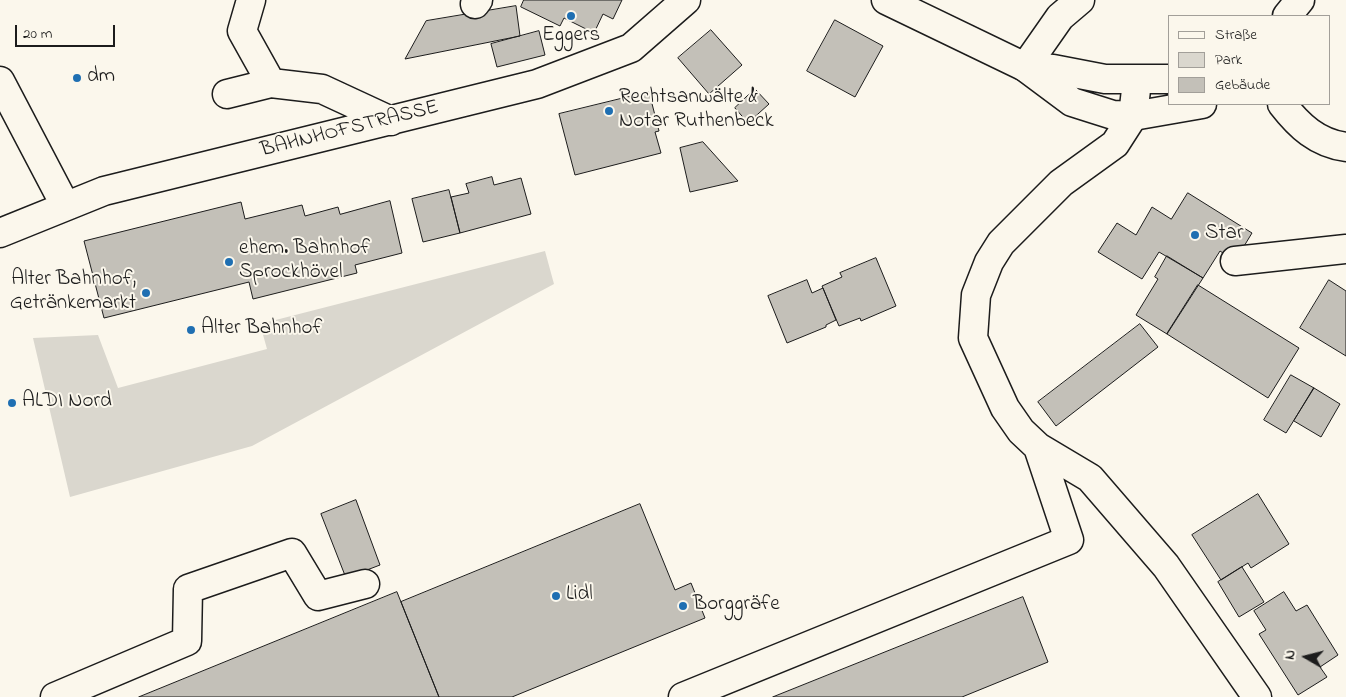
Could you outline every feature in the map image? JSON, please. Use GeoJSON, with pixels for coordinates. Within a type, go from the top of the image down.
{"type":"FeatureCollection","features":[{"type":"Feature","properties":{"kind":"street"},"geometry":{"type":"LineString","coordinates":[[251,0],[242,31],[271,83]]}},
{"type":"Feature","properties":{"kind":"street","name":"BAHNHOFSTRASSE"},"geometry":{"type":"LineString","coordinates":[[0,233],[66,204],[104,191],[192,168],[391,122],[537,84],[631,48],[686,0]]}},
{"type":"Feature","properties":{"kind":"street"},"geometry":{"type":"LineString","coordinates":[[886,0],[1025,67],[1072,102],[1113,115],[1133,116],[1196,105]]}},
{"type":"Feature","properties":{"kind":"street"},"geometry":{"type":"LineString","coordinates":[[1025,67],[1060,17],[1080,0]]}},
{"type":"Feature","properties":{"kind":"street"},"geometry":{"type":"LineString","coordinates":[[1288,15],[1300,0]]}},
{"type":"Feature","properties":{"kind":"street"},"geometry":{"type":"LineString","coordinates":[[1025,67],[1053,68],[1105,80],[1168,79]]}},
{"type":"Feature","properties":{"kind":"street"},"geometry":{"type":"LineString","coordinates":[[0,81],[66,204]]}},
{"type":"Feature","properties":{"kind":"street"},"geometry":{"type":"LineString","coordinates":[[1136,81],[1133,116],[1115,144],[1061,184],[1010,231],[989,262],[976,295],[973,338],[1005,408],[1021,430],[1038,447],[1090,478],[1166,566],[1257,697]]}},
{"type":"Feature","properties":{"kind":"street"},"geometry":{"type":"LineString","coordinates":[[228,94],[271,83],[322,89],[391,122]]}},
{"type":"Feature","properties":{"kind":"street"},"geometry":{"type":"LineString","coordinates":[[1283,105],[1298,124],[1318,139],[1342,150]]}},
{"type":"Feature","properties":{"kind":"street"},"geometry":{"type":"LineString","coordinates":[[1235,261],[1346,249]]}},
{"type":"Feature","properties":{"kind":"street"},"geometry":{"type":"LineString","coordinates":[[683,697],[1069,540],[1038,447]]}},
{"type":"Feature","properties":{"kind":"street"},"geometry":{"type":"LineString","coordinates":[[55,697],[187,642],[188,590],[292,553],[318,596],[365,584]]}},
{"type":"Feature","properties":{"kind":"green space"},"geometry":{"type":"Polygon","coordinates":[[[545,251],[554,284],[252,446],[70,497],[33,338],[98,335],[118,388],[267,349],[260,324],[545,251]]]}},
{"type":"Feature","properties":{"kind":"building","name":"Eggers"},"geometry":{"type":"Polygon","coordinates":[[[524,0],[622,0],[613,19],[603,14],[594,33],[564,18],[560,26],[521,7],[524,0]]]}},
{"type":"Feature","properties":{"kind":"building"},"geometry":{"type":"Polygon","coordinates":[[[516,6],[520,36],[405,59],[426,21],[516,6]]]}},
{"type":"Feature","properties":{"kind":"building"},"geometry":{"type":"Polygon","coordinates":[[[835,20],[883,46],[855,97],[807,71],[835,20]]]}},
{"type":"Feature","properties":{"kind":"building"},"geometry":{"type":"Polygon","coordinates":[[[711,30],[742,65],[709,94],[678,58],[711,30]]]}},
{"type":"Feature","properties":{"kind":"building"},"geometry":{"type":"Polygon","coordinates":[[[539,31],[545,55],[497,67],[491,44],[539,31]]]}},
{"type":"Feature","properties":{"kind":"building"},"geometry":{"type":"Polygon","coordinates":[[[755,89],[769,104],[748,123],[735,108],[755,89]]]}},
{"type":"Feature","properties":{"kind":"building"},"geometry":{"type":"Polygon","coordinates":[[[649,92],[659,131],[655,132],[661,153],[575,175],[559,114],[649,92]]]}},
{"type":"Feature","properties":{"kind":"building"},"geometry":{"type":"Polygon","coordinates":[[[703,142],[738,181],[690,192],[680,148],[703,142]]]}},
{"type":"Feature","properties":{"kind":"building"},"geometry":{"type":"Polygon","coordinates":[[[492,177],[494,185],[521,178],[531,214],[460,233],[451,197],[469,193],[466,184],[492,177]]]}},
{"type":"Feature","properties":{"kind":"building"},"geometry":{"type":"Polygon","coordinates":[[[449,190],[460,233],[423,242],[412,199],[449,190]]]}},
{"type":"Feature","properties":{"kind":"building"},"geometry":{"type":"Polygon","coordinates":[[[1188,193],[1252,233],[1235,261],[1220,251],[1203,278],[1159,252],[1142,279],[1098,252],[1117,223],[1136,235],[1152,207],[1171,219],[1188,193]]]}},
{"type":"Feature","properties":{"kind":"building","name":"ehem. Bahnhof Sprockhövel"},"geometry":{"type":"Polygon","coordinates":[[[390,201],[402,253],[355,265],[357,273],[253,299],[249,282],[104,318],[84,241],[241,202],[245,219],[302,205],[305,216],[338,207],[340,214],[390,201]]]}},
{"type":"Feature","properties":{"kind":"building"},"geometry":{"type":"Polygon","coordinates":[[[1167,256],[1203,278],[1167,334],[1136,315],[1158,279],[1155,277],[1167,256]]]}},
{"type":"Feature","properties":{"kind":"building"},"geometry":{"type":"Polygon","coordinates":[[[876,258],[896,306],[861,321],[860,318],[839,326],[822,286],[842,277],[840,273],[876,258]]]}},
{"type":"Feature","properties":{"kind":"building"},"geometry":{"type":"Polygon","coordinates":[[[807,280],[812,293],[823,288],[836,320],[826,325],[826,327],[787,343],[768,296],[807,280]]]}},
{"type":"Feature","properties":{"kind":"building"},"geometry":{"type":"Polygon","coordinates":[[[1329,280],[1346,291],[1346,356],[1300,328],[1329,280]]]}},
{"type":"Feature","properties":{"kind":"building"},"geometry":{"type":"Polygon","coordinates":[[[1198,285],[1299,348],[1268,398],[1167,334],[1198,285]]]}},
{"type":"Feature","properties":{"kind":"building"},"geometry":{"type":"Polygon","coordinates":[[[1140,324],[1158,347],[1056,426],[1038,402],[1140,324]]]}},
{"type":"Feature","properties":{"kind":"building"},"geometry":{"type":"Polygon","coordinates":[[[1291,375],[1314,388],[1286,433],[1264,420],[1291,375]]]}},
{"type":"Feature","properties":{"kind":"building"},"geometry":{"type":"Polygon","coordinates":[[[1314,388],[1340,404],[1321,437],[1294,421],[1314,388]]]}},
{"type":"Feature","properties":{"kind":"building"},"geometry":{"type":"Polygon","coordinates":[[[1258,494],[1289,544],[1251,568],[1248,563],[1221,580],[1192,535],[1258,494]]]}},
{"type":"Feature","properties":{"kind":"building"},"geometry":{"type":"Polygon","coordinates":[[[356,500],[380,565],[346,578],[321,514],[356,500]]]}},
{"type":"Feature","properties":{"kind":"building","name":"Lidl"},"geometry":{"type":"Polygon","coordinates":[[[640,504],[675,590],[691,583],[705,618],[512,697],[439,697],[401,602],[640,504]]]}},
{"type":"Feature","properties":{"kind":"building"},"geometry":{"type":"Polygon","coordinates":[[[1242,567],[1264,602],[1239,617],[1218,582],[1242,567]]]}},
{"type":"Feature","properties":{"kind":"building"},"geometry":{"type":"Polygon","coordinates":[[[397,592],[439,697],[139,697],[397,592]]]}},
{"type":"Feature","properties":{"kind":"building"},"geometry":{"type":"Polygon","coordinates":[[[1284,592],[1296,611],[1307,605],[1338,655],[1320,667],[1327,677],[1298,695],[1259,634],[1266,630],[1254,611],[1284,592]]]}},
{"type":"Feature","properties":{"kind":"building"},"geometry":{"type":"Polygon","coordinates":[[[1023,597],[1048,662],[962,697],[773,697],[1023,597]]]}},
{"type":"Feature","properties":{"kind":"place","name":"Eggers"},"geometry":{"type":"Point","coordinates":[571,16]}},
{"type":"Feature","properties":{"kind":"place","name":"dm"},"geometry":{"type":"Point","coordinates":[77,78]}},
{"type":"Feature","properties":{"kind":"place","name":"Rechtsanwälte & Notar Ruthenbeck"},"geometry":{"type":"Point","coordinates":[609,111]}},
{"type":"Feature","properties":{"kind":"place","name":"Star"},"geometry":{"type":"Point","coordinates":[1195,235]}},
{"type":"Feature","properties":{"kind":"place","name":"ehem. Bahnhof Sprockhövel"},"geometry":{"type":"Point","coordinates":[229,262]}},
{"type":"Feature","properties":{"kind":"place","name":"Alter Bahnhof, Getränkemarkt"},"geometry":{"type":"Point","coordinates":[146,293]}},
{"type":"Feature","properties":{"kind":"place","name":"Alter Bahnhof"},"geometry":{"type":"Point","coordinates":[191,330]}},
{"type":"Feature","properties":{"kind":"place","name":"ALDI Nord"},"geometry":{"type":"Point","coordinates":[12,403]}},
{"type":"Feature","properties":{"kind":"place","name":"Lidl"},"geometry":{"type":"Point","coordinates":[556,596]}},
{"type":"Feature","properties":{"kind":"place","name":"Borggräfe"},"geometry":{"type":"Point","coordinates":[683,606]}}]}
